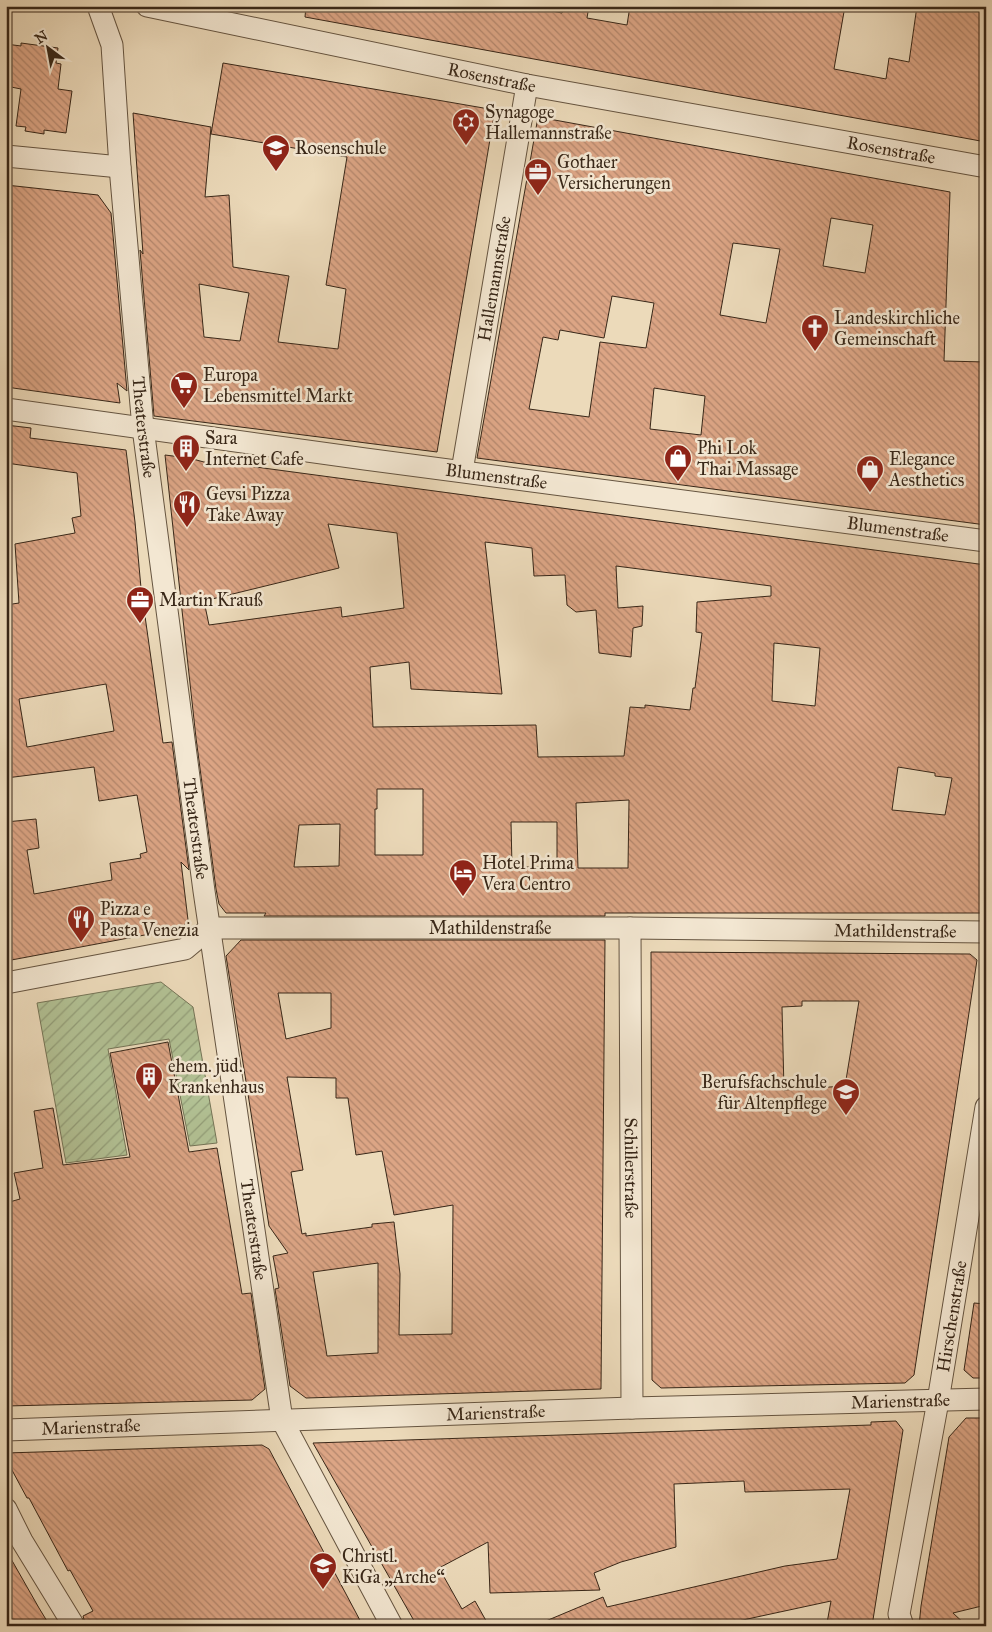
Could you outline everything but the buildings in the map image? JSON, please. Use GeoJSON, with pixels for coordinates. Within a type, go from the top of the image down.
{"type":"FeatureCollection","features":[{"type":"Feature","properties":{"kind":"street","name":"Theaterstraße"},"geometry":{"type":"LineString","coordinates":[[98,6],[112,46],[120,167],[143,428],[210,928],[282,1420],[392,1626]]}},
{"type":"Feature","properties":{"kind":"street","name":"Rosenstraße"},"geometry":{"type":"LineString","coordinates":[[146,6],[527,85],[986,167]]}},
{"type":"Feature","properties":{"kind":"street","name":"Hallemannstraße"},"geometry":{"type":"LineString","coordinates":[[462,471],[527,85]]}},
{"type":"Feature","properties":{"kind":"street"},"geometry":{"type":"LineString","coordinates":[[6,156],[120,167]]}},
{"type":"Feature","properties":{"kind":"street","name":"Blumenstraße"},"geometry":{"type":"LineString","coordinates":[[6,409],[986,541]]}},
{"type":"Feature","properties":{"kind":"street"},"geometry":{"type":"LineString","coordinates":[[6,983],[185,949],[210,928]]}},
{"type":"Feature","properties":{"kind":"street","name":"Mathildenstraße"},"geometry":{"type":"LineString","coordinates":[[210,928],[630,928],[986,932]]}},
{"type":"Feature","properties":{"kind":"street","name":"Schillerstraße"},"geometry":{"type":"LineString","coordinates":[[630,928],[632,1408]]}},
{"type":"Feature","properties":{"kind":"street","name":"Hirschenstraße"},"geometry":{"type":"LineString","coordinates":[[901,1620],[986,1107]]}},
{"type":"Feature","properties":{"kind":"street","name":"Marienstraße"},"geometry":{"type":"LineString","coordinates":[[6,1430],[632,1408],[938,1401],[986,1398]]}},
{"type":"Feature","properties":{"kind":"street"},"geometry":{"type":"LineString","coordinates":[[6,1509],[22,1541],[74,1626]]}},
{"type":"Feature","properties":{"kind":"green space"},"geometry":{"type":"Polygon","coordinates":[[[161,982],[193,1007],[217,1143],[190,1146],[169,1039],[108,1049],[127,1155],[66,1163],[37,1003],[161,982]]]}},
{"type":"Feature","properties":{"kind":"place","name":"Synagoge Hallemannstraße"},"geometry":{"type":"Point","coordinates":[466,146]}},
{"type":"Feature","properties":{"kind":"place","name":"Rosenschule"},"geometry":{"type":"Point","coordinates":[276,172]}},
{"type":"Feature","properties":{"kind":"place","name":"Gothaer Versicherungen"},"geometry":{"type":"Point","coordinates":[538,196]}},
{"type":"Feature","properties":{"kind":"place","name":"Landeskirchliche Gemeinschaft"},"geometry":{"type":"Point","coordinates":[815,352]}},
{"type":"Feature","properties":{"kind":"place","name":"Europa Lebensmittel Markt"},"geometry":{"type":"Point","coordinates":[184,409]}},
{"type":"Feature","properties":{"kind":"place","name":"Sara Internet Cafe"},"geometry":{"type":"Point","coordinates":[186,472]}},
{"type":"Feature","properties":{"kind":"place","name":"Phi Lok Thai Massage"},"geometry":{"type":"Point","coordinates":[678,482]}},
{"type":"Feature","properties":{"kind":"place","name":"Elegance Aesthetics"},"geometry":{"type":"Point","coordinates":[870,493]}},
{"type":"Feature","properties":{"kind":"place","name":"Gevsi Pizza Take Away"},"geometry":{"type":"Point","coordinates":[187,528]}},
{"type":"Feature","properties":{"kind":"place","name":"Martin Krauß"},"geometry":{"type":"Point","coordinates":[140,624]}},
{"type":"Feature","properties":{"kind":"place","name":"Hotel Prima Vera Centro"},"geometry":{"type":"Point","coordinates":[463,897]}},
{"type":"Feature","properties":{"kind":"place","name":"Pizza e Pasta Venezia"},"geometry":{"type":"Point","coordinates":[81,943]}},
{"type":"Feature","properties":{"kind":"place","name":"ehem. jüd. Krankenhaus"},"geometry":{"type":"Point","coordinates":[149,1100]}},
{"type":"Feature","properties":{"kind":"place","name":"Berufsfachschule für Altenpflege"},"geometry":{"type":"Point","coordinates":[846,1116]}},
{"type":"Feature","properties":{"kind":"place","name":"Christl. KiGa „Arche“"},"geometry":{"type":"Point","coordinates":[323,1590]}}]}
